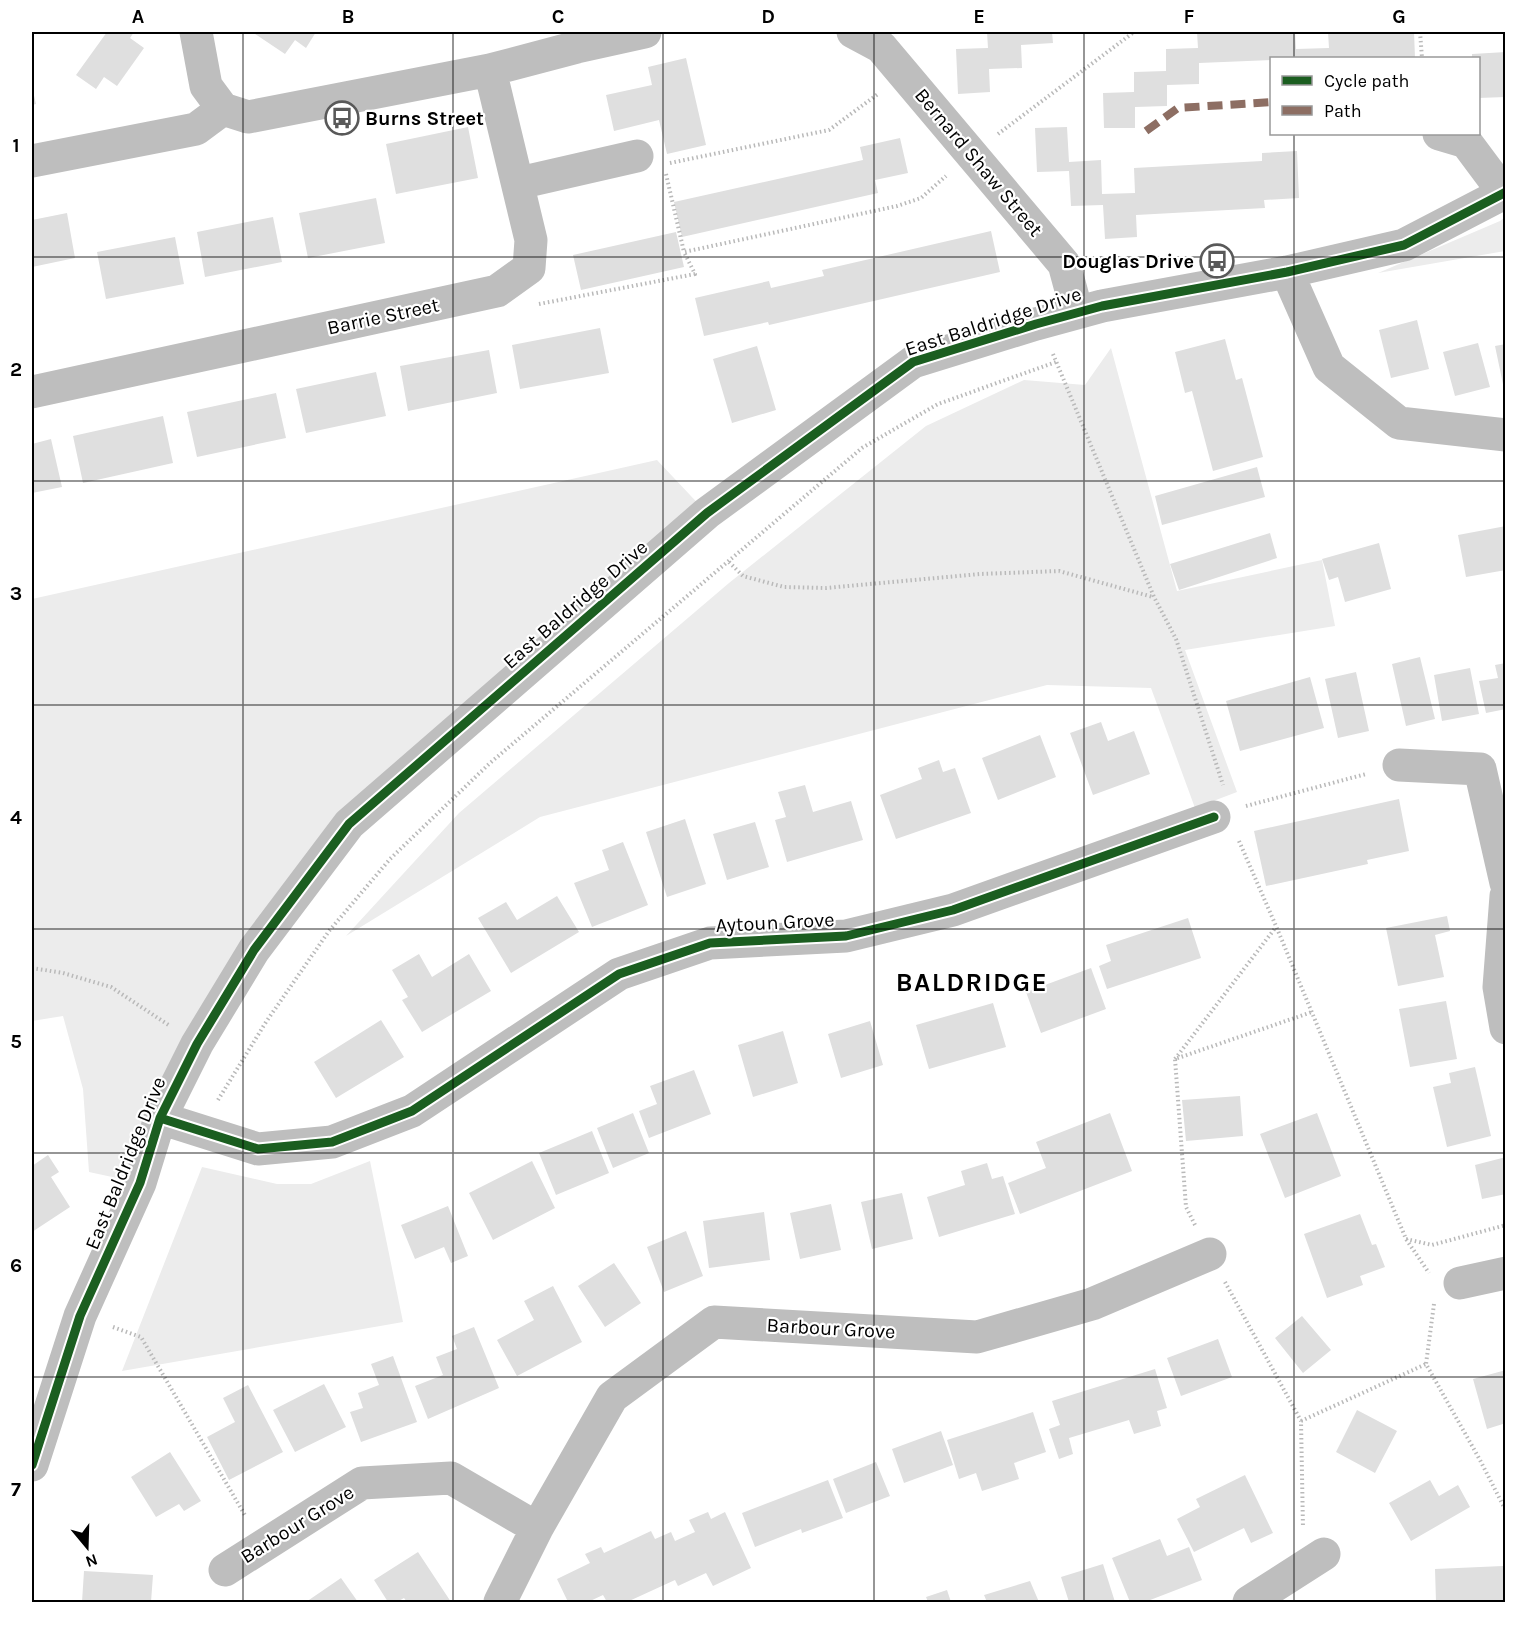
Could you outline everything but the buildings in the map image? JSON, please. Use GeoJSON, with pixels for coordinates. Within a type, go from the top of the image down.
{"type":"FeatureCollection","features":[{"type":"Feature","properties":{"kind":"street"},"geometry":{"type":"LineString","coordinates":[[196,32],[206,86],[223,109],[248,117],[490,70],[574,39],[645,32]]}},
{"type":"Feature","properties":{"kind":"street","name":"Bernard Shaw Street"},"geometry":{"type":"LineString","coordinates":[[878,37],[904,75],[1064,264],[1077,312]]}},
{"type":"Feature","properties":{"kind":"street","name":"Barrie Street"},"geometry":{"type":"LineString","coordinates":[[32,392],[497,291],[529,268],[531,240],[490,70]]}},
{"type":"Feature","properties":{"kind":"street"},"geometry":{"type":"LineString","coordinates":[[32,161],[196,129],[223,109]]}},
{"type":"Feature","properties":{"kind":"street"},"geometry":{"type":"LineString","coordinates":[[1442,135],[1466,142],[1505,193]]}},
{"type":"Feature","properties":{"kind":"street"},"geometry":{"type":"LineString","coordinates":[[519,183],[637,156]]}},
{"type":"Feature","properties":{"kind":"street","name":"East Baldridge Drive"},"geometry":{"type":"LineString","coordinates":[[32,1465],[80,1316],[140,1183],[160,1118],[197,1044],[254,950],[350,824],[707,513],[913,362],[1102,306],[1287,273],[1404,245],[1505,193]]}},
{"type":"Feature","properties":{"kind":"street"},"geometry":{"type":"LineString","coordinates":[[1287,273],[1329,367],[1399,423],[1506,435]]}},
{"type":"Feature","properties":{"kind":"street"},"geometry":{"type":"LineString","coordinates":[[1399,765],[1480,769],[1506,883]]}},
{"type":"Feature","properties":{"kind":"street","name":"Aytoun Grove"},"geometry":{"type":"LineString","coordinates":[[160,1118],[258,1149],[332,1142],[412,1111],[619,974],[710,943],[846,936],[953,910],[1223,814]]}},
{"type":"Feature","properties":{"kind":"street"},"geometry":{"type":"LineString","coordinates":[[1506,896],[1499,987],[1506,1028]]}},
{"type":"Feature","properties":{"kind":"street","name":"Barbour Grove"},"geometry":{"type":"LineString","coordinates":[[500,1602],[537,1528],[612,1397],[714,1322],[977,1336],[1092,1304],[1210,1254]]}},
{"type":"Feature","properties":{"kind":"street"},"geometry":{"type":"LineString","coordinates":[[1442,1285],[1506,1273]]}},
{"type":"Feature","properties":{"kind":"street","name":"Barbour Grove"},"geometry":{"type":"LineString","coordinates":[[225,1570],[362,1483],[451,1478],[537,1528]]}},
{"type":"Feature","properties":{"kind":"street"},"geometry":{"type":"LineString","coordinates":[[1249,1602],[1324,1554]]}},
{"type":"Feature","properties":{"kind":"path"},"geometry":{"type":"LineString","coordinates":[[684,252],[897,206],[921,198],[971,154],[1134,32]]}},
{"type":"Feature","properties":{"kind":"path"},"geometry":{"type":"LineString","coordinates":[[1420,32],[1422,57]]}},
{"type":"Feature","properties":{"kind":"path"},"geometry":{"type":"LineString","coordinates":[[497,291],[525,307],[695,274],[684,252],[663,164],[830,130],[904,75]]}},
{"type":"Feature","properties":{"kind":"path"},"geometry":{"type":"LineString","coordinates":[[200,1130],[267,1022],[329,931],[390,859],[490,763],[669,609],[862,448],[938,404],[1056,362]]}},
{"type":"Feature","properties":{"kind":"path"},"geometry":{"type":"LineString","coordinates":[[1061,375],[1154,597],[1176,639],[1223,814],[1276,926],[1406,1239],[1442,1285],[1426,1364],[1506,1511]]}},
{"type":"Feature","properties":{"kind":"path"},"geometry":{"type":"LineString","coordinates":[[728,562],[743,576],[784,587],[826,588],[980,574],[1059,571],[1154,597]]}},
{"type":"Feature","properties":{"kind":"path"},"geometry":{"type":"LineString","coordinates":[[1223,814],[1399,765]]}},
{"type":"Feature","properties":{"kind":"path"},"geometry":{"type":"LineString","coordinates":[[1175,1059],[1276,926]]}},
{"type":"Feature","properties":{"kind":"path"},"geometry":{"type":"LineString","coordinates":[[32,968],[63,973],[111,987],[197,1044]]}},
{"type":"Feature","properties":{"kind":"path"},"geometry":{"type":"LineString","coordinates":[[1406,1239],[1432,1245],[1506,1225]]}},
{"type":"Feature","properties":{"kind":"path"},"geometry":{"type":"LineString","coordinates":[[80,1316],[141,1337],[263,1546]]}},
{"type":"Feature","properties":{"kind":"path"},"geometry":{"type":"LineString","coordinates":[[1301,1421],[1426,1364]]}},
{"type":"Feature","properties":{"kind":"shaded area"},"geometry":{"type":"Polygon","coordinates":[[[1505,217],[1505,251],[1378,273],[1500,221],[1505,217]]]}},
{"type":"Feature","properties":{"kind":"shaded area"},"geometry":{"type":"Polygon","coordinates":[[[1111,348],[1177,591],[1322,560],[1335,626],[1185,650],[1237,792],[1195,808],[1151,688],[1047,685],[540,817],[346,936],[459,813],[729,583],[926,426],[1024,380],[1085,385],[1111,348]]]}},
{"type":"Feature","properties":{"kind":"shaded area"},"geometry":{"type":"Polygon","coordinates":[[[657,460],[707,513],[349,824],[254,950],[140,1183],[89,1172],[83,1089],[63,1016],[32,1021],[32,599],[657,460]]]}},
{"type":"Feature","properties":{"kind":"shaded area"},"geometry":{"type":"Polygon","coordinates":[[[370,1161],[403,1322],[122,1371],[202,1167],[277,1184],[311,1184],[370,1161]]]}},
{"type":"Feature","properties":{"kind":"marked path"},"geometry":{"type":"LineString","coordinates":[[1146,131],[1178,108],[1270,102]]}},
{"type":"Feature","properties":{"kind":"cycle path"},"geometry":{"type":"LineString","coordinates":[[32,1465],[80,1316],[140,1183],[160,1118],[197,1044],[254,950],[349,824],[707,513],[913,362],[1102,306],[1287,272],[1404,245],[1506,192]]}},
{"type":"Feature","properties":{"kind":"cycle path"},"geometry":{"type":"LineString","coordinates":[[160,1118],[258,1149],[332,1142],[412,1111],[619,974],[710,943],[846,936],[953,910],[1214,817]]}},
{"type":"Feature","properties":{"kind":"place","name":"Burns Street"},"geometry":{"type":"Point","coordinates":[342,118]}},
{"type":"Feature","properties":{"kind":"place","name":"Douglas Drive"},"geometry":{"type":"Point","coordinates":[1217,261]}},
{"type":"Feature","properties":{"kind":"district","name":"BALDRIDGE"},"geometry":{"type":"Point","coordinates":[972,982]}}]}
